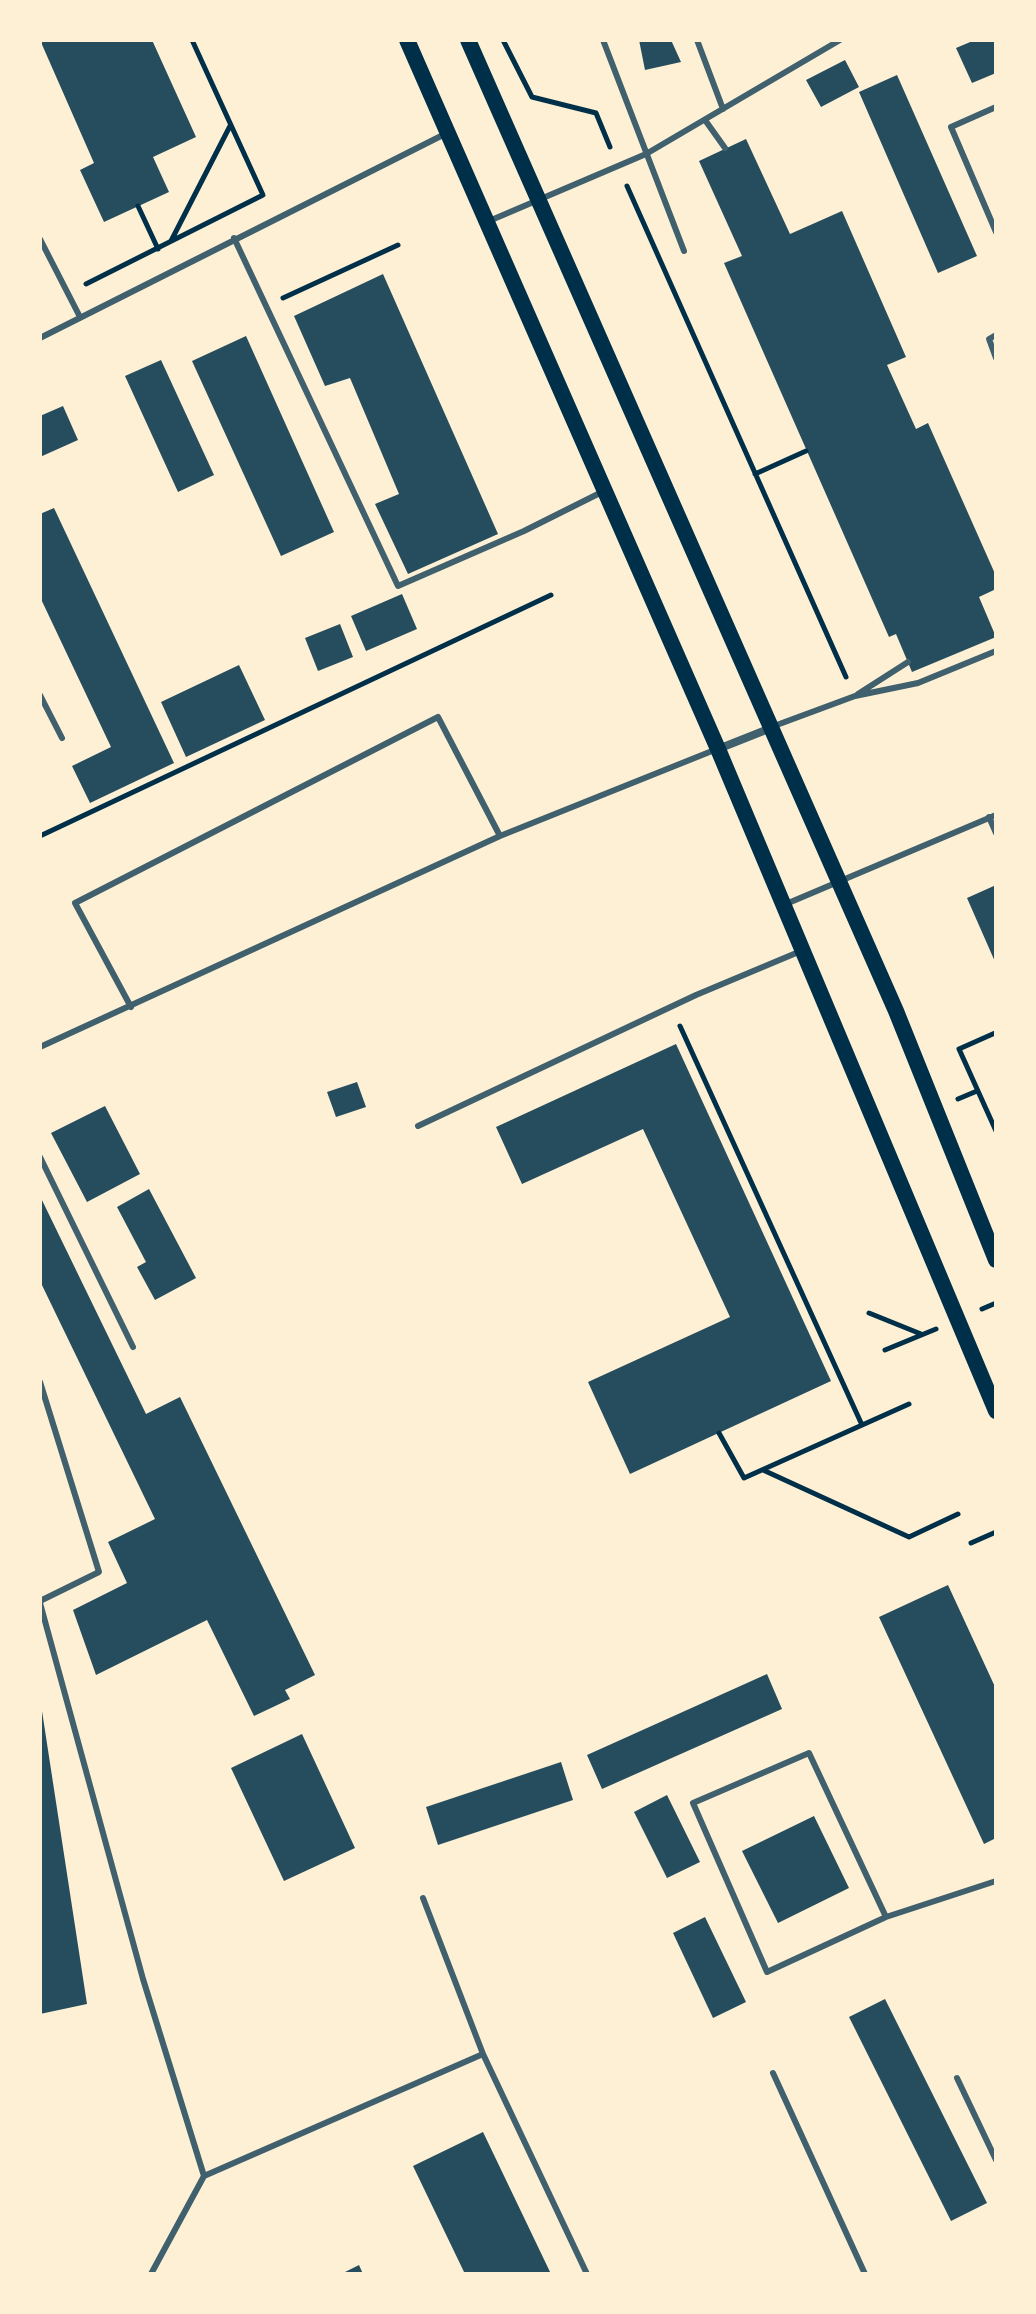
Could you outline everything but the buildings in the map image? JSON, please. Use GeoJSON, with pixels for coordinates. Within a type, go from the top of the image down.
{"type":"FeatureCollection","features":[{"type":"Feature","properties":{"kind":"main road"},"geometry":{"type":"LineString","coordinates":[[407,40],[718,749],[996,1411]]}},
{"type":"Feature","properties":{"kind":"main road"},"geometry":{"type":"LineString","coordinates":[[468,40],[839,880],[996,1260]]}},
{"type":"Feature","properties":{"kind":"street"},"geometry":{"type":"LineString","coordinates":[[718,749],[771,728]]}},
{"type":"Feature","properties":{"kind":"lane"},"geometry":{"type":"LineString","coordinates":[[603,40],[684,251]]}},
{"type":"Feature","properties":{"kind":"lane"},"geometry":{"type":"LineString","coordinates":[[697,40],[723,109]]}},
{"type":"Feature","properties":{"kind":"lane"},"geometry":{"type":"LineString","coordinates":[[489,221],[646,154],[840,40]]}},
{"type":"Feature","properties":{"kind":"lane"},"geometry":{"type":"LineString","coordinates":[[996,107],[951,127],[996,232]]}},
{"type":"Feature","properties":{"kind":"lane"},"geometry":{"type":"LineString","coordinates":[[705,120],[725,148]]}},
{"type":"Feature","properties":{"kind":"lane"},"geometry":{"type":"LineString","coordinates":[[40,338],[448,132]]}},
{"type":"Feature","properties":{"kind":"lane"},"geometry":{"type":"LineString","coordinates":[[234,238],[398,586],[524,531],[605,491]]}},
{"type":"Feature","properties":{"kind":"lane"},"geometry":{"type":"LineString","coordinates":[[40,239],[80,317]]}},
{"type":"Feature","properties":{"kind":"lane"},"geometry":{"type":"LineString","coordinates":[[996,335],[989,339],[996,358]]}},
{"type":"Feature","properties":{"kind":"lane"},"geometry":{"type":"LineString","coordinates":[[771,728],[855,696],[918,683],[996,651]]}},
{"type":"Feature","properties":{"kind":"lane"},"geometry":{"type":"LineString","coordinates":[[855,696],[908,662]]}},
{"type":"Feature","properties":{"kind":"lane"},"geometry":{"type":"LineString","coordinates":[[40,695],[62,738]]}},
{"type":"Feature","properties":{"kind":"lane"},"geometry":{"type":"LineString","coordinates":[[131,1007],[75,903],[438,717],[500,836]]}},
{"type":"Feature","properties":{"kind":"lane"},"geometry":{"type":"LineString","coordinates":[[40,1047],[500,836],[718,749]]}},
{"type":"Feature","properties":{"kind":"lane"},"geometry":{"type":"LineString","coordinates":[[782,906],[992,816],[996,833]]}},
{"type":"Feature","properties":{"kind":"lane"},"geometry":{"type":"LineString","coordinates":[[418,1126],[672,1007],[801,951]]}},
{"type":"Feature","properties":{"kind":"lane"},"geometry":{"type":"LineString","coordinates":[[40,1157],[133,1347]]}},
{"type":"Feature","properties":{"kind":"lane"},"geometry":{"type":"LineString","coordinates":[[40,1382],[99,1572],[40,1602],[143,1979],[204,2176]]}},
{"type":"Feature","properties":{"kind":"lane"},"geometry":{"type":"LineString","coordinates":[[886,1917],[809,1753],[693,1803],[767,1972],[886,1917],[996,1881]]}},
{"type":"Feature","properties":{"kind":"lane"},"geometry":{"type":"LineString","coordinates":[[423,1898],[483,2054],[587,2274]]}},
{"type":"Feature","properties":{"kind":"lane"},"geometry":{"type":"LineString","coordinates":[[151,2274],[204,2176],[483,2054]]}},
{"type":"Feature","properties":{"kind":"lane"},"geometry":{"type":"LineString","coordinates":[[773,2073],[865,2274]]}},
{"type":"Feature","properties":{"kind":"lane"},"geometry":{"type":"LineString","coordinates":[[957,2078],[996,2160]]}},
{"type":"Feature","properties":{"kind":"path"},"geometry":{"type":"LineString","coordinates":[[67,294],[263,195],[192,40]]}},
{"type":"Feature","properties":{"kind":"path"},"geometry":{"type":"LineString","coordinates":[[503,40],[532,97],[596,113],[855,696]]}},
{"type":"Feature","properties":{"kind":"path"},"geometry":{"type":"LineString","coordinates":[[171,241],[230,125]]}},
{"type":"Feature","properties":{"kind":"path"},"geometry":{"type":"LineString","coordinates":[[138,206],[169,271]]}},
{"type":"Feature","properties":{"kind":"path"},"geometry":{"type":"LineString","coordinates":[[266,305],[398,245]]}},
{"type":"Feature","properties":{"kind":"path"},"geometry":{"type":"LineString","coordinates":[[755,474],[806,451]]}},
{"type":"Feature","properties":{"kind":"path"},"geometry":{"type":"LineString","coordinates":[[40,836],[551,595]]}},
{"type":"Feature","properties":{"kind":"path"},"geometry":{"type":"LineString","coordinates":[[672,1007],[862,1425]]}},
{"type":"Feature","properties":{"kind":"path"},"geometry":{"type":"LineString","coordinates":[[995,1033],[959,1049],[996,1131]]}},
{"type":"Feature","properties":{"kind":"path"},"geometry":{"type":"LineString","coordinates":[[869,1313],[922,1335],[885,1350]]}},
{"type":"Feature","properties":{"kind":"path"},"geometry":{"type":"LineString","coordinates":[[719,1433],[744,1478],[909,1404]]}},
{"type":"Feature","properties":{"kind":"path"},"geometry":{"type":"LineString","coordinates":[[762,1469],[909,1537],[958,1514]]}},
{"type":"Feature","properties":{"kind":"path"},"geometry":{"type":"LineString","coordinates":[[971,1543],[996,1532]]}}]}
